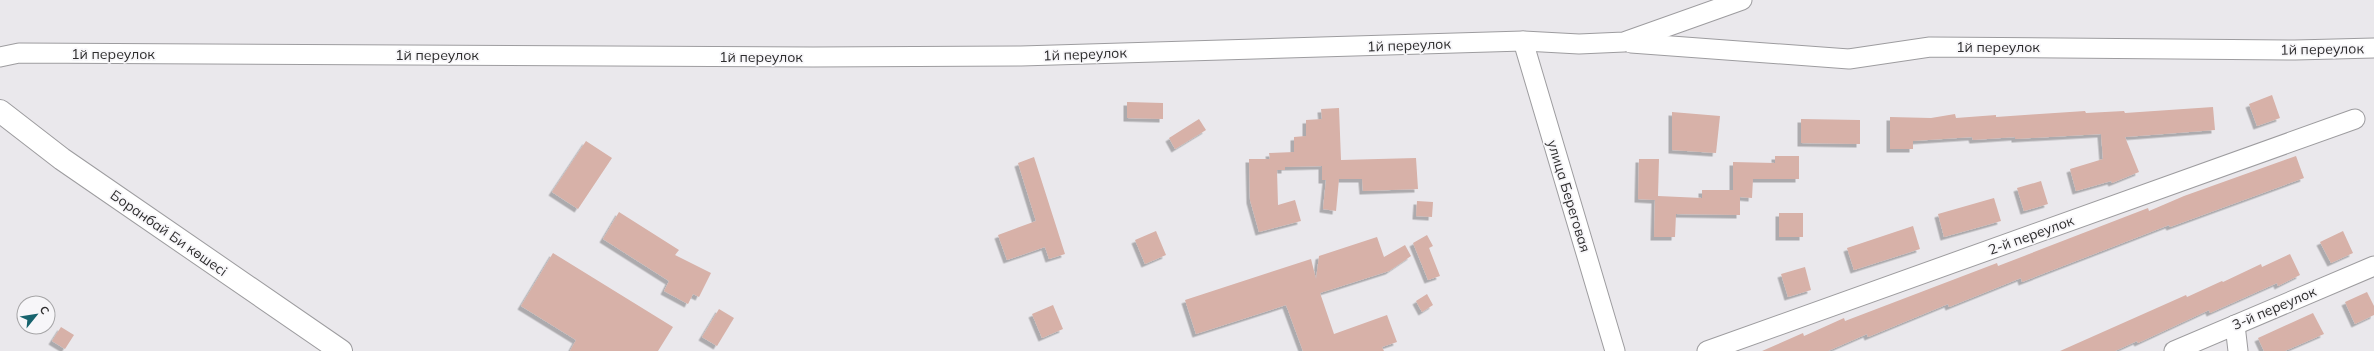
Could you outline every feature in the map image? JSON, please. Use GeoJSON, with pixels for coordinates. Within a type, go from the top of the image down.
{"type":"FeatureCollection","features":[{"type":"Feature","properties":{"kind":"main road","name":"Боранбай Би көшесі"},"geometry":{"type":"LineString","coordinates":[[0,111],[62,160],[341,351]]}},
{"type":"Feature","properties":{"kind":"street"},"geometry":{"type":"LineString","coordinates":[[1624,42],[1742,0]]}},
{"type":"Feature","properties":{"kind":"street","name":"1й переулок"},"geometry":{"type":"LineString","coordinates":[[0,57],[19,53],[812,57],[1021,56],[1523,41],[1578,44],[1624,42],[1849,59],[1930,47],[2295,50],[2374,48]]}},
{"type":"Feature","properties":{"kind":"street","name":"улица Береговая"},"geometry":{"type":"LineString","coordinates":[[1523,41],[1615,351]]}},
{"type":"Feature","properties":{"kind":"street","name":"2-й переулок"},"geometry":{"type":"LineString","coordinates":[[1707,351],[2356,119]]}},
{"type":"Feature","properties":{"kind":"street","name":"3-й переулок"},"geometry":{"type":"LineString","coordinates":[[2174,351],[2374,266]]}},
{"type":"Feature","properties":{"kind":"street"},"geometry":{"type":"LineString","coordinates":[[2235,324],[2238,351]]}},
{"type":"Feature","properties":{"kind":"building"},"geometry":{"type":"Polygon","coordinates":[[[2272,95],[2280,118],[2257,126],[2249,104],[2272,95]]]}},
{"type":"Feature","properties":{"kind":"building"},"geometry":{"type":"Polygon","coordinates":[[[1127,102],[1163,103],[1163,119],[1127,118],[1127,102]]]}},
{"type":"Feature","properties":{"kind":"building"},"geometry":{"type":"Polygon","coordinates":[[[2213,107],[2215,130],[2125,137],[2139,172],[2112,183],[2111,181],[2076,191],[2070,169],[2103,159],[2101,134],[1973,140],[1972,137],[1913,141],[1913,149],[1890,149],[1890,117],[1931,118],[1955,114],[1956,118],[1996,115],[1996,117],[2085,111],[2086,113],[2124,111],[2125,113],[2213,107]]]}},
{"type":"Feature","properties":{"kind":"building"},"geometry":{"type":"Polygon","coordinates":[[[1339,108],[1341,160],[1416,158],[1418,189],[1363,191],[1362,179],[1339,179],[1336,211],[1323,209],[1326,180],[1322,180],[1322,166],[1285,167],[1285,170],[1277,170],[1278,205],[1295,200],[1301,221],[1259,232],[1250,200],[1249,159],[1270,159],[1269,153],[1294,152],[1294,137],[1306,136],[1306,120],[1322,119],[1321,109],[1339,108]]]}},
{"type":"Feature","properties":{"kind":"building"},"geometry":{"type":"Polygon","coordinates":[[[1672,112],[1720,116],[1716,153],[1672,150],[1672,112]]]}},
{"type":"Feature","properties":{"kind":"building"},"geometry":{"type":"Polygon","coordinates":[[[1199,119],[1206,130],[1175,149],[1169,138],[1199,119]]]}},
{"type":"Feature","properties":{"kind":"building"},"geometry":{"type":"Polygon","coordinates":[[[1801,119],[1860,120],[1860,144],[1801,143],[1801,119]]]}},
{"type":"Feature","properties":{"kind":"building"},"geometry":{"type":"Polygon","coordinates":[[[586,141],[612,158],[578,209],[552,192],[586,141]]]}},
{"type":"Feature","properties":{"kind":"building"},"geometry":{"type":"Polygon","coordinates":[[[1775,156],[1799,156],[1799,179],[1753,179],[1752,198],[1740,197],[1740,215],[1676,214],[1675,237],[1654,237],[1655,200],[1638,199],[1639,159],[1659,159],[1658,196],[1702,198],[1702,190],[1733,190],[1733,162],[1775,163],[1775,156]]]}},
{"type":"Feature","properties":{"kind":"building"},"geometry":{"type":"Polygon","coordinates":[[[2296,156],[2304,178],[2170,227],[2169,225],[2022,282],[2021,278],[1949,307],[1948,304],[1868,337],[1867,334],[1828,351],[1762,351],[1803,333],[1804,336],[1844,318],[1845,321],[1997,263],[1998,266],[2148,208],[2149,211],[2184,196],[2296,156]]]}},
{"type":"Feature","properties":{"kind":"building"},"geometry":{"type":"Polygon","coordinates":[[[1034,157],[1065,254],[1049,259],[1045,247],[1007,260],[998,235],[1036,221],[1018,163],[1034,157]]]}},
{"type":"Feature","properties":{"kind":"building"},"geometry":{"type":"Polygon","coordinates":[[[2041,181],[2048,204],[2024,211],[2017,188],[2041,181]]]}},
{"type":"Feature","properties":{"kind":"building"},"geometry":{"type":"Polygon","coordinates":[[[1994,198],[2001,221],[1944,237],[1938,214],[1994,198]]]}},
{"type":"Feature","properties":{"kind":"building"},"geometry":{"type":"Polygon","coordinates":[[[1417,201],[1433,202],[1432,217],[1416,216],[1417,201]]]}},
{"type":"Feature","properties":{"kind":"building"},"geometry":{"type":"Polygon","coordinates":[[[619,212],[679,250],[675,255],[711,273],[699,297],[693,294],[688,304],[664,291],[669,281],[603,239],[619,212]]]}},
{"type":"Feature","properties":{"kind":"building"},"geometry":{"type":"Polygon","coordinates":[[[1779,213],[1803,213],[1803,237],[1779,237],[1779,213]]]}},
{"type":"Feature","properties":{"kind":"building"},"geometry":{"type":"Polygon","coordinates":[[[1913,226],[1920,249],[1854,270],[1847,248],[1913,226]]]}},
{"type":"Feature","properties":{"kind":"building"},"geometry":{"type":"Polygon","coordinates":[[[1156,231],[1166,255],[1145,264],[1135,240],[1156,231]]]}},
{"type":"Feature","properties":{"kind":"building"},"geometry":{"type":"Polygon","coordinates":[[[2343,231],[2353,253],[2331,263],[2320,242],[2343,231]]]}},
{"type":"Feature","properties":{"kind":"building"},"geometry":{"type":"Polygon","coordinates":[[[1427,235],[1433,246],[1429,248],[1440,276],[1428,280],[1413,243],[1427,235]]]}},
{"type":"Feature","properties":{"kind":"building"},"geometry":{"type":"Polygon","coordinates":[[[1377,237],[1384,257],[1405,245],[1411,256],[1389,271],[1320,293],[1334,334],[1387,315],[1397,342],[1382,347],[1384,351],[1303,351],[1286,305],[1196,334],[1185,300],[1311,259],[1316,279],[1319,256],[1377,237]]]}},
{"type":"Feature","properties":{"kind":"building"},"geometry":{"type":"Polygon","coordinates":[[[553,253],[673,327],[658,351],[570,351],[576,340],[521,306],[553,253]]]}},
{"type":"Feature","properties":{"kind":"building"},"geometry":{"type":"Polygon","coordinates":[[[2290,254],[2300,275],[2278,286],[2277,283],[2210,313],[2209,310],[2138,343],[2137,341],[2115,351],[2060,351],[2186,295],[2187,297],[2261,264],[2262,267],[2290,254]]]}},
{"type":"Feature","properties":{"kind":"building"},"geometry":{"type":"Polygon","coordinates":[[[1805,267],[1811,290],[1788,297],[1781,274],[1805,267]]]}},
{"type":"Feature","properties":{"kind":"building"},"geometry":{"type":"Polygon","coordinates":[[[2367,292],[2374,306],[2374,315],[2355,324],[2345,302],[2367,292]]]}},
{"type":"Feature","properties":{"kind":"building"},"geometry":{"type":"Polygon","coordinates":[[[1427,294],[1433,305],[1422,312],[1416,301],[1427,294]]]}},
{"type":"Feature","properties":{"kind":"building"},"geometry":{"type":"Polygon","coordinates":[[[1053,305],[1063,329],[1042,338],[1032,314],[1053,305]]]}},
{"type":"Feature","properties":{"kind":"building"},"geometry":{"type":"Polygon","coordinates":[[[719,309],[734,318],[717,346],[702,337],[719,309]]]}},
{"type":"Feature","properties":{"kind":"building"},"geometry":{"type":"Polygon","coordinates":[[[2313,313],[2324,334],[2285,351],[2264,351],[2258,338],[2313,313]]]}},
{"type":"Feature","properties":{"kind":"building"},"geometry":{"type":"Polygon","coordinates":[[[61,327],[74,335],[65,349],[52,341],[61,327]]]}}]}
